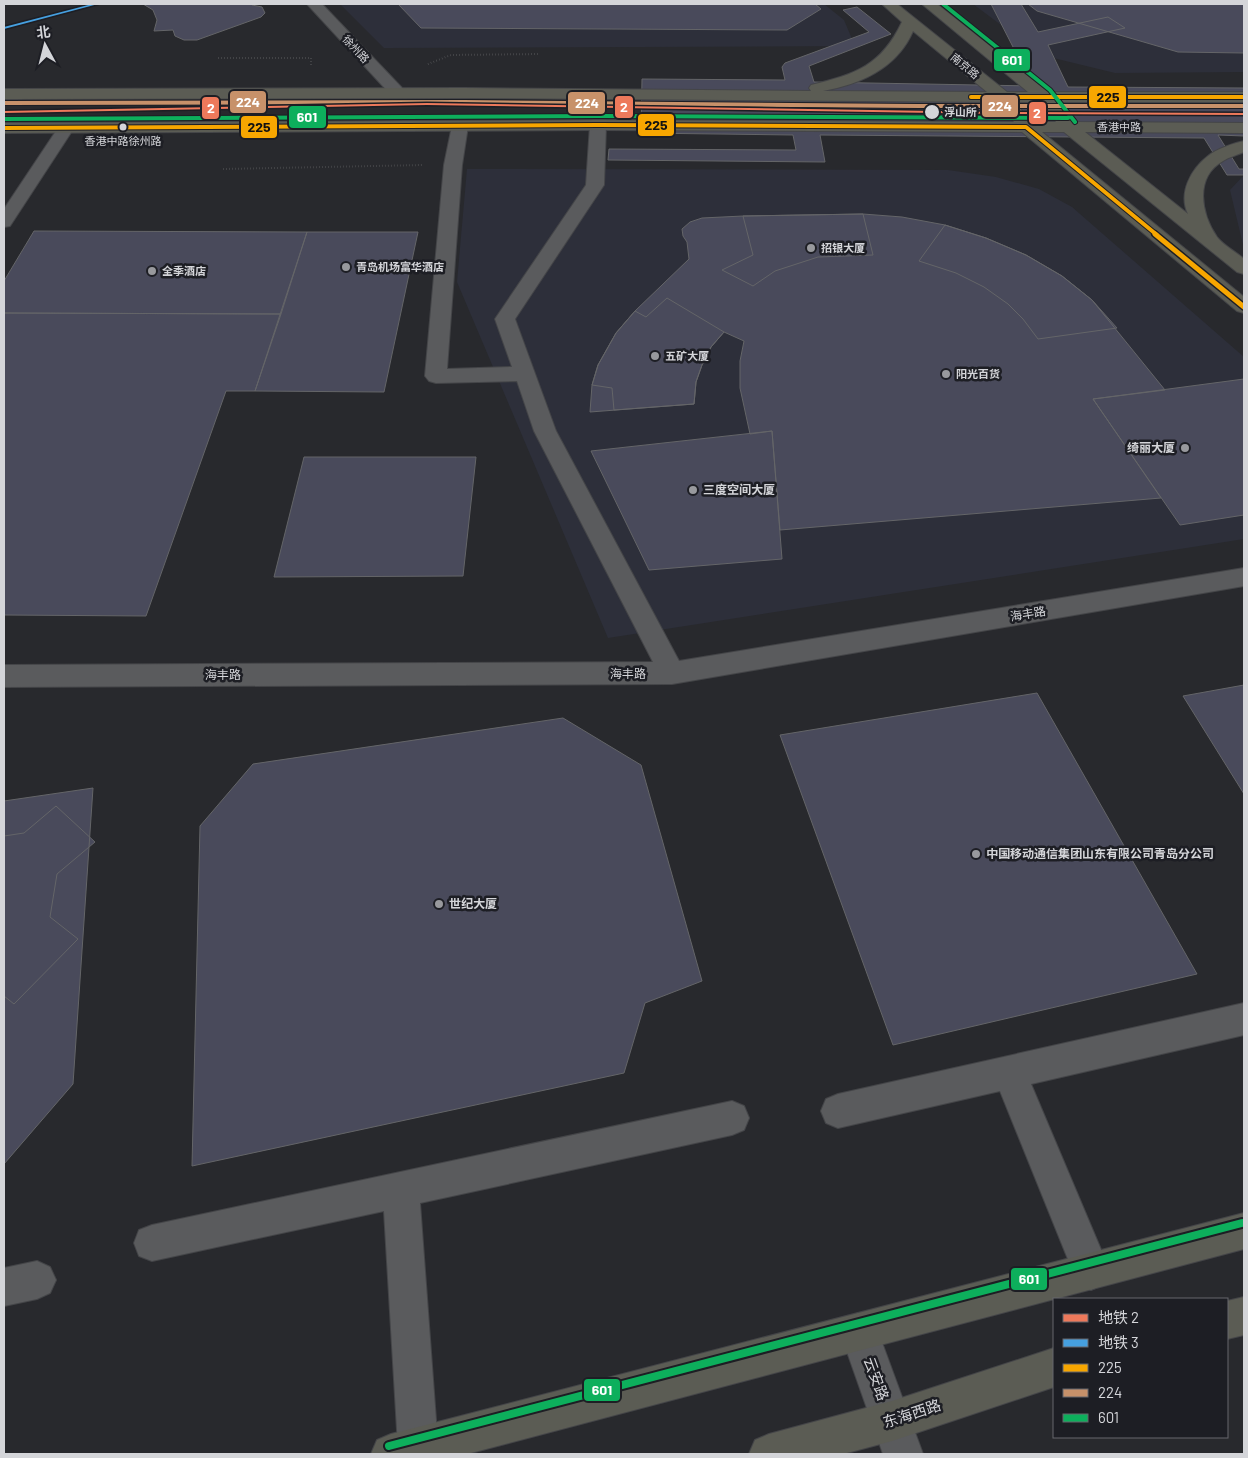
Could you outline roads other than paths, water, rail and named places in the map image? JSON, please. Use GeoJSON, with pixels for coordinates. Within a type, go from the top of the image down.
{"type":"FeatureCollection","features":[{"type":"Feature","properties":{"kind":"main road","name":"南京路"},"geometry":{"type":"LineString","coordinates":[[889,4],[1003,97],[1026,127],[1244,307]]}},
{"type":"Feature","properties":{"kind":"main road"},"geometry":{"type":"LineString","coordinates":[[929,4],[1044,97],[1068,127],[1244,268]]}},
{"type":"Feature","properties":{"kind":"main road"},"geometry":{"type":"LineString","coordinates":[[776,96],[826,86],[858,76],[877,66],[899,44],[910,21]]}},
{"type":"Feature","properties":{"kind":"main road"},"geometry":{"type":"LineString","coordinates":[[4,94],[398,93],[1003,97],[1244,96]]}},
{"type":"Feature","properties":{"kind":"main road","name":"香港中路"},"geometry":{"type":"LineString","coordinates":[[4,128],[598,125],[1244,128]]}},
{"type":"Feature","properties":{"kind":"main road"},"geometry":{"type":"LineString","coordinates":[[1211,242],[1194,208],[1194,186],[1202,172],[1215,158],[1244,146]]}},
{"type":"Feature","properties":{"kind":"main road"},"geometry":{"type":"LineString","coordinates":[[405,1451],[1244,1231]]}},
{"type":"Feature","properties":{"kind":"main road"},"geometry":{"type":"LineString","coordinates":[[1228,1320],[1244,1316]]}},
{"type":"Feature","properties":{"kind":"main road","name":"东海西路"},"geometry":{"type":"LineString","coordinates":[[768,1454],[898,1438],[1053,1367]]}},
{"type":"Feature","properties":{"kind":"street","name":"徐州路"},"geometry":{"type":"LineString","coordinates":[[314,4],[398,93]]}},
{"type":"Feature","properties":{"kind":"street"},"geometry":{"type":"LineString","coordinates":[[598,125],[595,185],[505,319],[545,431],[672,673]]}},
{"type":"Feature","properties":{"kind":"street"},"geometry":{"type":"LineString","coordinates":[[460,126],[453,165],[436,376],[524,374]]}},
{"type":"Feature","properties":{"kind":"street"},"geometry":{"type":"LineString","coordinates":[[4,222],[66,128]]}},
{"type":"Feature","properties":{"kind":"street","name":"海丰路"},"geometry":{"type":"LineString","coordinates":[[4,676],[672,673],[1244,577]]}},
{"type":"Feature","properties":{"kind":"street"},"geometry":{"type":"LineString","coordinates":[[838,1112],[1244,1019]]}},
{"type":"Feature","properties":{"kind":"street"},"geometry":{"type":"LineString","coordinates":[[1009,1072],[1091,1271]]}},
{"type":"Feature","properties":{"kind":"street"},"geometry":{"type":"LineString","coordinates":[[152,1243],[732,1118]]}},
{"type":"Feature","properties":{"kind":"street"},"geometry":{"type":"LineString","coordinates":[[401,1190],[405,1451]]}},
{"type":"Feature","properties":{"kind":"street","name":"云安路"},"geometry":{"type":"LineString","coordinates":[[859,1332],[898,1438]]}},
{"type":"Feature","properties":{"kind":"metro line","name":"3"},"geometry":{"type":"LineString","coordinates":[[4,28],[96,4]]}},
{"type":"Feature","properties":{"kind":"metro line","name":"2"},"geometry":{"type":"LineString","coordinates":[[4,112],[427,104],[998,113],[1244,114]]}},
{"type":"Feature","properties":{"kind":"place","name":"浮山所"},"geometry":{"type":"Point","coordinates":[932,112]}},
{"type":"Feature","properties":{"kind":"place","name":"香港中路徐州路"},"geometry":{"type":"Point","coordinates":[123,127]}},
{"type":"Feature","properties":{"kind":"place","name":"招银大厦"},"geometry":{"type":"Point","coordinates":[811,248]}},
{"type":"Feature","properties":{"kind":"place","name":"青岛机场富华酒店"},"geometry":{"type":"Point","coordinates":[346,267]}},
{"type":"Feature","properties":{"kind":"place","name":"全季酒店"},"geometry":{"type":"Point","coordinates":[152,271]}},
{"type":"Feature","properties":{"kind":"place","name":"五矿大厦"},"geometry":{"type":"Point","coordinates":[655,356]}},
{"type":"Feature","properties":{"kind":"place","name":"阳光百货"},"geometry":{"type":"Point","coordinates":[946,374]}},
{"type":"Feature","properties":{"kind":"place","name":"绮丽大厦"},"geometry":{"type":"Point","coordinates":[1185,448]}},
{"type":"Feature","properties":{"kind":"place","name":"三度空间大厦"},"geometry":{"type":"Point","coordinates":[693,490]}},
{"type":"Feature","properties":{"kind":"place","name":"中国移动通信集团山东有限公司青岛分公司"},"geometry":{"type":"Point","coordinates":[976,854]}},
{"type":"Feature","properties":{"kind":"place","name":"世纪大厦"},"geometry":{"type":"Point","coordinates":[439,904]}}]}
